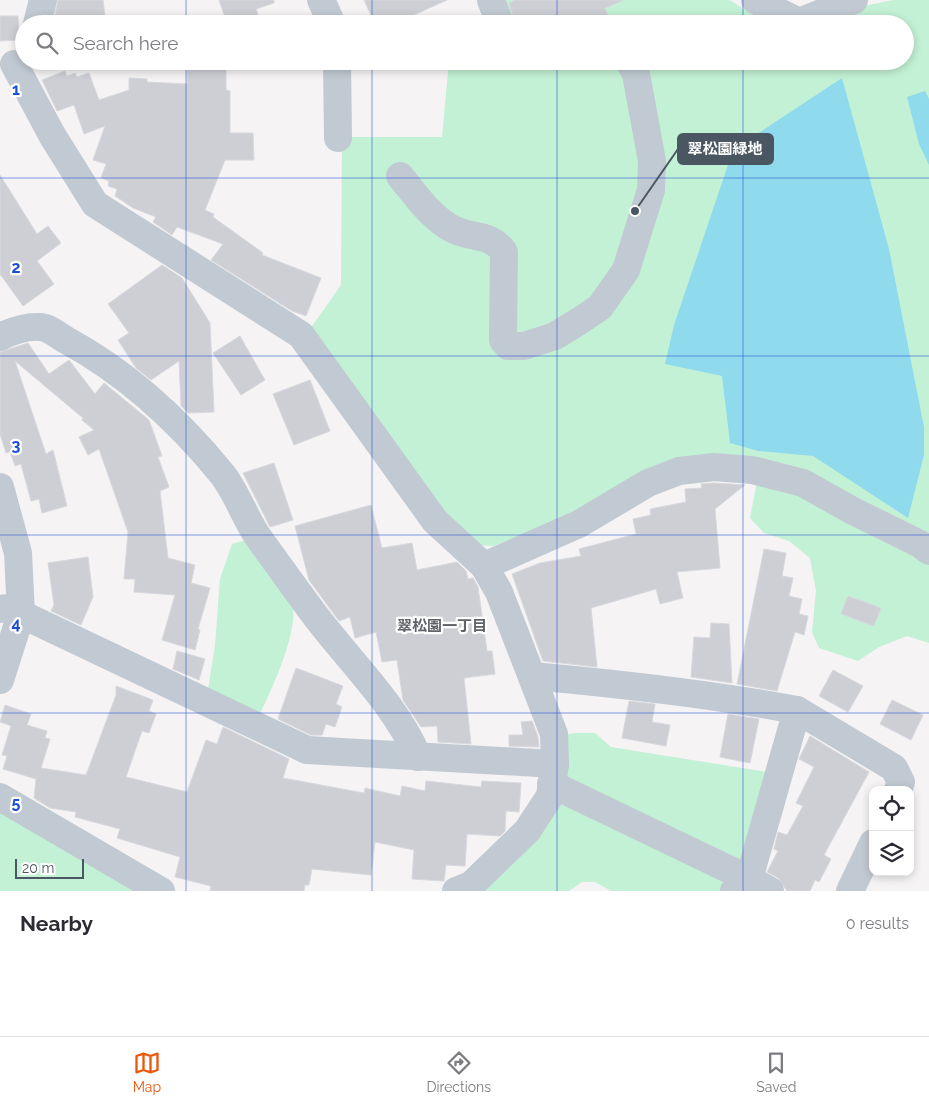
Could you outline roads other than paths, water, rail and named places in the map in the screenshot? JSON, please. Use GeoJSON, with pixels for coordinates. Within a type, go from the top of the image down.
{"type":"FeatureCollection","features":[{"type":"Feature","properties":{"kind":"street"},"geometry":{"type":"LineString","coordinates":[[39,15],[43,0]]}},
{"type":"Feature","properties":{"kind":"street"},"geometry":{"type":"LineString","coordinates":[[321,0],[328,15]]}},
{"type":"Feature","properties":{"kind":"street"},"geometry":{"type":"LineString","coordinates":[[491,0],[497,15]]}},
{"type":"Feature","properties":{"kind":"street"},"geometry":{"type":"LineString","coordinates":[[755,0],[782,15]]}},
{"type":"Feature","properties":{"kind":"street"},"geometry":{"type":"LineString","coordinates":[[816,15],[854,0]]}},
{"type":"Feature","properties":{"kind":"street"},"geometry":{"type":"LineString","coordinates":[[12,65],[52,135],[95,204],[301,335],[435,521],[484,566],[499,592],[554,734],[553,774],[550,796],[527,832],[471,885],[456,891]]}},
{"type":"Feature","properties":{"kind":"street"},"geometry":{"type":"LineString","coordinates":[[337,70],[338,138]]}},
{"type":"Feature","properties":{"kind":"street"},"geometry":{"type":"LineString","coordinates":[[400,176],[421,201],[450,228],[497,242],[504,252],[503,340],[508,346],[524,346],[555,336],[600,307],[614,289],[626,270],[651,190],[652,161],[634,70]]}},
{"type":"Feature","properties":{"kind":"street"},"geometry":{"type":"LineString","coordinates":[[0,337],[15,330],[41,327],[88,352],[138,387],[197,446],[224,477],[240,501],[255,533],[316,616],[385,700],[408,734],[418,757]]}},
{"type":"Feature","properties":{"kind":"street"},"geometry":{"type":"LineString","coordinates":[[484,566],[579,524],[648,483],[679,471],[714,467],[752,470],[803,483],[853,511],[920,544],[929,551]]}},
{"type":"Feature","properties":{"kind":"street"},"geometry":{"type":"LineString","coordinates":[[0,487],[18,553],[0,680]]}},
{"type":"Feature","properties":{"kind":"street"},"geometry":{"type":"LineString","coordinates":[[11,611],[307,750],[418,757],[553,774],[751,887],[797,710]]}},
{"type":"Feature","properties":{"kind":"street"},"geometry":{"type":"LineString","coordinates":[[532,676],[660,688],[726,697],[797,710],[894,768],[901,782],[900,786]]}},
{"type":"Feature","properties":{"kind":"street"},"geometry":{"type":"LineString","coordinates":[[0,797],[161,891]]}},
{"type":"Feature","properties":{"kind":"street"},"geometry":{"type":"LineString","coordinates":[[850,891],[869,851]]}},
{"type":"Feature","properties":{"kind":"water"},"geometry":{"type":"Polygon","coordinates":[[[842,78],[889,249],[924,427],[924,455],[908,518],[813,456],[758,451],[730,443],[722,376],[665,364],[674,325],[733,150],[842,78]]]}},
{"type":"Feature","properties":{"kind":"water"},"geometry":{"type":"Polygon","coordinates":[[[925,91],[929,99],[929,165],[919,144],[907,97],[925,91]]]}},
{"type":"Feature","properties":{"kind":"place","name":"翠松園緑地"},"geometry":{"type":"Point","coordinates":[635,211]}},
{"type":"Feature","properties":{"kind":"district","name":"翠松園一丁目"},"geometry":{"type":"Point","coordinates":[442,626]}}]}
